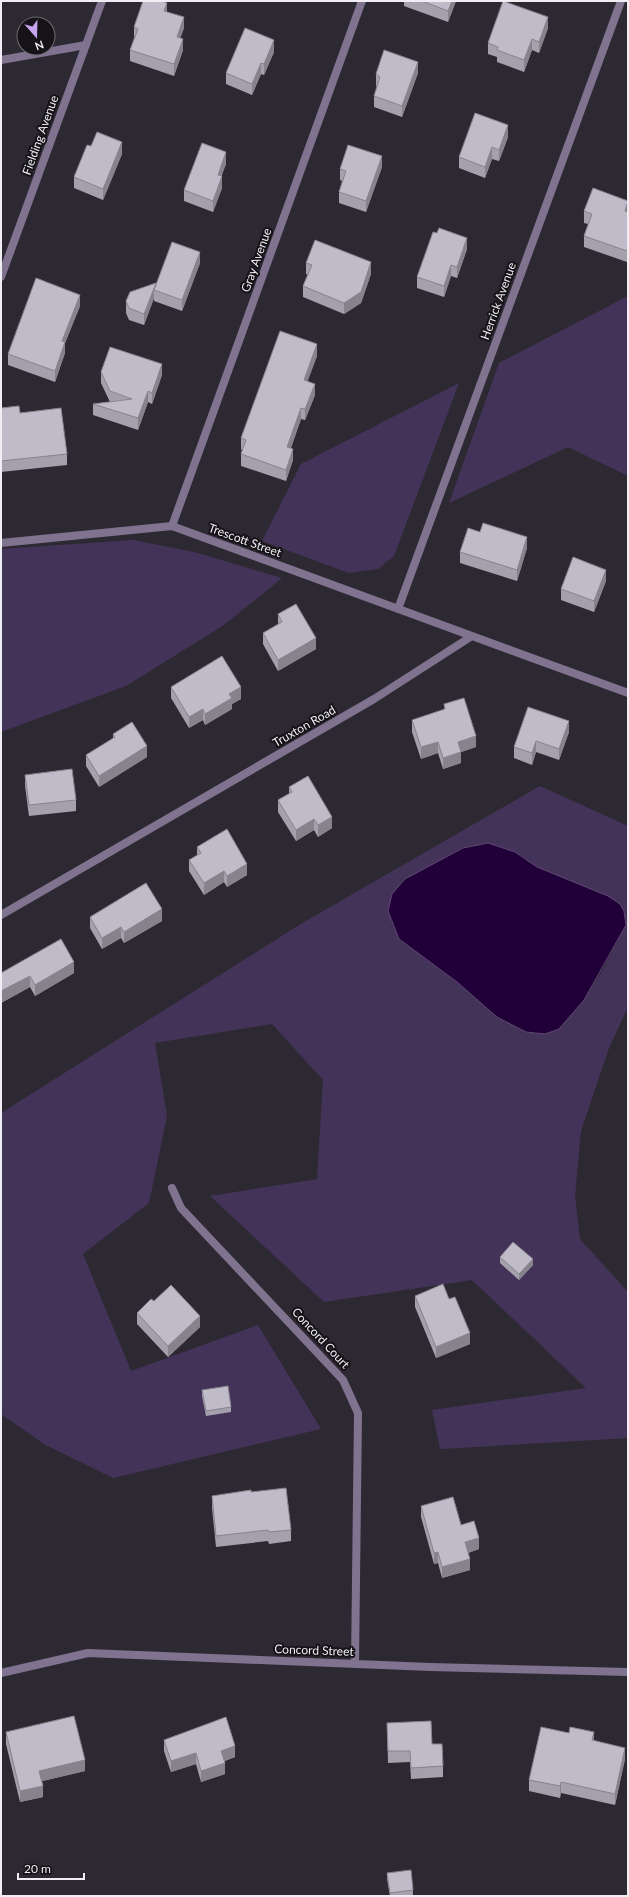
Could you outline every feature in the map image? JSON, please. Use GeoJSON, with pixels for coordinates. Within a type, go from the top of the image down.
{"type":"FeatureCollection","features":[{"type":"Feature","properties":{"kind":"street","name":"Fielding Avenue"},"geometry":{"type":"LineString","coordinates":[[1,277],[102,1]]}},
{"type":"Feature","properties":{"kind":"street","name":"Gray Avenue"},"geometry":{"type":"LineString","coordinates":[[172,526],[362,1]]}},
{"type":"Feature","properties":{"kind":"street","name":"Herrick Avenue"},"geometry":{"type":"LineString","coordinates":[[398,609],[621,1]]}},
{"type":"Feature","properties":{"kind":"street"},"geometry":{"type":"LineString","coordinates":[[1,60],[86,45]]}},
{"type":"Feature","properties":{"kind":"street","name":"Trescott Street"},"geometry":{"type":"LineString","coordinates":[[1,543],[172,526],[472,636]]}},
{"type":"Feature","properties":{"kind":"street"},"geometry":{"type":"LineString","coordinates":[[472,636],[628,693]]}},
{"type":"Feature","properties":{"kind":"street","name":"Truxton Road"},"geometry":{"type":"LineString","coordinates":[[1,915],[374,699],[472,636]]}},
{"type":"Feature","properties":{"kind":"street","name":"Concord Court"},"geometry":{"type":"LineString","coordinates":[[172,1188],[181,1208],[343,1380],[358,1413],[355,1664]]}},
{"type":"Feature","properties":{"kind":"street","name":"Concord Street"},"geometry":{"type":"LineString","coordinates":[[1,1673],[88,1653],[355,1664],[628,1672]]}},
{"type":"Feature","properties":{"kind":"shaded area"},"geometry":{"type":"Polygon","coordinates":[[[628,296],[628,478],[626,475],[568,447],[449,503],[499,363],[628,296]]]}},
{"type":"Feature","properties":{"kind":"shaded area"},"geometry":{"type":"Polygon","coordinates":[[[459,383],[394,556],[378,569],[349,573],[262,541],[301,464],[459,383]]]}},
{"type":"Feature","properties":{"kind":"shaded area"},"geometry":{"type":"Polygon","coordinates":[[[133,540],[194,552],[282,578],[224,625],[126,686],[1,732],[1,549],[133,540]]]}},
{"type":"Feature","properties":{"kind":"shaded area"},"geometry":{"type":"Polygon","coordinates":[[[540,786],[628,826],[628,1007],[609,1048],[581,1131],[575,1196],[580,1239],[628,1292],[628,1438],[440,1449],[432,1410],[586,1388],[472,1280],[324,1302],[210,1196],[317,1179],[323,1080],[272,1024],[155,1043],[167,1116],[149,1203],[83,1254],[131,1371],[258,1325],[321,1429],[113,1478],[44,1444],[1,1414],[1,1113],[299,925],[540,786]],[[515,852],[457,982],[497,1017],[526,1032],[584,1000],[603,969],[626,925],[580,886],[537,867],[515,852]]]}},
{"type":"Feature","properties":{"kind":"shaded area"},"geometry":{"type":"Polygon","coordinates":[[[488,843],[515,852],[537,867],[608,896],[620,904],[624,911],[626,925],[584,1000],[559,1029],[545,1034],[526,1032],[497,1017],[457,982],[399,939],[388,911],[392,894],[405,879],[463,848],[488,843]]]}},
{"type":"Feature","properties":{"kind":"building"},"geometry":{"type":"Polygon","coordinates":[[[143,1],[162,1],[167,3],[164,11],[184,17],[177,37],[183,39],[174,64],[130,50],[138,29],[134,27],[143,1]]]}},
{"type":"Feature","properties":{"kind":"building"},"geometry":{"type":"Polygon","coordinates":[[[422,1],[452,1],[448,11],[422,1]]]}},
{"type":"Feature","properties":{"kind":"building"},"geometry":{"type":"Polygon","coordinates":[[[503,1],[548,17],[539,42],[532,39],[524,60],[497,50],[498,47],[488,43],[503,1]]]}},
{"type":"Feature","properties":{"kind":"building"},"geometry":{"type":"Polygon","coordinates":[[[245,28],[274,40],[264,64],[261,63],[252,84],[226,73],[245,28]]]}},
{"type":"Feature","properties":{"kind":"building"},"geometry":{"type":"Polygon","coordinates":[[[384,50],[418,62],[402,106],[374,96],[380,77],[376,74],[384,50]]]}},
{"type":"Feature","properties":{"kind":"building"},"geometry":{"type":"Polygon","coordinates":[[[475,113],[508,125],[499,150],[492,147],[485,167],[459,157],[475,113]]]}},
{"type":"Feature","properties":{"kind":"building"},"geometry":{"type":"Polygon","coordinates":[[[97,132],[122,142],[103,189],[74,177],[87,145],[91,146],[97,132]]]}},
{"type":"Feature","properties":{"kind":"building"},"geometry":{"type":"Polygon","coordinates":[[[202,143],[226,152],[218,175],[222,176],[213,201],[184,190],[202,143]]]}},
{"type":"Feature","properties":{"kind":"building"},"geometry":{"type":"Polygon","coordinates":[[[348,145],[382,156],[366,201],[339,192],[346,171],[340,169],[348,145]]]}},
{"type":"Feature","properties":{"kind":"building"},"geometry":{"type":"Polygon","coordinates":[[[593,188],[628,201],[625,211],[628,212],[627,251],[584,236],[592,214],[584,211],[593,188]]]}},
{"type":"Feature","properties":{"kind":"building"},"geometry":{"type":"Polygon","coordinates":[[[439,228],[467,238],[457,267],[451,265],[444,286],[417,277],[433,232],[437,233],[439,228]]]}},
{"type":"Feature","properties":{"kind":"building"},"geometry":{"type":"Polygon","coordinates":[[[315,240],[371,262],[361,292],[344,303],[303,286],[312,265],[306,263],[315,240]]]}},
{"type":"Feature","properties":{"kind":"building"},"geometry":{"type":"Polygon","coordinates":[[[172,242],[200,252],[182,300],[154,290],[172,242]]]}},
{"type":"Feature","properties":{"kind":"building"},"geometry":{"type":"Polygon","coordinates":[[[36,278],[80,295],[62,341],[65,342],[55,371],[8,354],[36,278]]]}},
{"type":"Feature","properties":{"kind":"building"},"geometry":{"type":"Polygon","coordinates":[[[156,283],[144,314],[129,308],[126,301],[130,292],[156,283]]]}},
{"type":"Feature","properties":{"kind":"building"},"geometry":{"type":"Polygon","coordinates":[[[280,331],[317,344],[304,380],[315,384],[305,409],[301,408],[287,447],[293,449],[286,470],[241,454],[246,440],[241,438],[280,331]]]}},
{"type":"Feature","properties":{"kind":"building"},"geometry":{"type":"Polygon","coordinates":[[[110,347],[162,364],[152,393],[148,391],[138,418],[93,404],[132,399],[110,391],[101,372],[110,347]]]}},
{"type":"Feature","properties":{"kind":"building"},"geometry":{"type":"Polygon","coordinates":[[[19,406],[20,413],[61,408],[67,454],[1,461],[1,408],[19,406]]]}},
{"type":"Feature","properties":{"kind":"building"},"geometry":{"type":"Polygon","coordinates":[[[483,523],[527,537],[517,570],[460,552],[468,528],[480,532],[483,523]]]}},
{"type":"Feature","properties":{"kind":"building"},"geometry":{"type":"Polygon","coordinates":[[[573,557],[606,570],[594,601],[561,589],[573,557]]]}},
{"type":"Feature","properties":{"kind":"building"},"geometry":{"type":"Polygon","coordinates":[[[296,604],[316,638],[278,660],[263,633],[282,622],[278,614],[296,604]]]}},
{"type":"Feature","properties":{"kind":"building"},"geometry":{"type":"Polygon","coordinates":[[[222,656],[241,687],[229,694],[232,698],[205,714],[203,709],[189,717],[171,687],[222,656]]]}},
{"type":"Feature","properties":{"kind":"building"},"geometry":{"type":"Polygon","coordinates":[[[464,698],[476,736],[458,742],[461,752],[443,758],[438,742],[421,747],[412,720],[445,709],[444,704],[464,698]]]}},
{"type":"Feature","properties":{"kind":"building"},"geometry":{"type":"Polygon","coordinates":[[[528,707],[569,721],[559,749],[536,741],[532,753],[514,747],[528,707]]]}},
{"type":"Feature","properties":{"kind":"building"},"geometry":{"type":"Polygon","coordinates":[[[132,722],[147,746],[99,776],[86,755],[115,737],[113,734],[132,722]]]}},
{"type":"Feature","properties":{"kind":"building"},"geometry":{"type":"Polygon","coordinates":[[[72,769],[76,800],[29,805],[25,775],[72,769]]]}},
{"type":"Feature","properties":{"kind":"building"},"geometry":{"type":"Polygon","coordinates":[[[308,776],[332,817],[318,825],[314,819],[296,830],[278,800],[292,792],[289,787],[308,776]]]}},
{"type":"Feature","properties":{"kind":"building"},"geometry":{"type":"Polygon","coordinates":[[[227,829],[247,864],[227,876],[224,871],[204,883],[189,860],[201,853],[197,847],[227,829]]]}},
{"type":"Feature","properties":{"kind":"building"},"geometry":{"type":"Polygon","coordinates":[[[146,883],[162,909],[124,932],[121,927],[102,938],[90,917],[146,883]]]}},
{"type":"Feature","properties":{"kind":"building"},"geometry":{"type":"Polygon","coordinates":[[[61,939],[74,962],[35,985],[30,976],[1,991],[1,973],[61,939]]]}},
{"type":"Feature","properties":{"kind":"building"},"geometry":{"type":"Polygon","coordinates":[[[513,1242],[533,1259],[519,1274],[500,1257],[513,1242]]]}},
{"type":"Feature","properties":{"kind":"building"},"geometry":{"type":"Polygon","coordinates":[[[443,1284],[449,1299],[455,1297],[470,1333],[436,1347],[415,1296],[443,1284]]]}},
{"type":"Feature","properties":{"kind":"building"},"geometry":{"type":"Polygon","coordinates":[[[171,1285],[200,1316],[168,1346],[137,1313],[151,1299],[154,1301],[171,1285]]]}},
{"type":"Feature","properties":{"kind":"building"},"geometry":{"type":"Polygon","coordinates":[[[228,1386],[231,1407],[206,1411],[202,1390],[228,1386]]]}},
{"type":"Feature","properties":{"kind":"building"},"geometry":{"type":"Polygon","coordinates":[[[286,1488],[291,1530],[269,1532],[268,1530],[216,1536],[212,1496],[251,1490],[251,1492],[286,1488]]]}},
{"type":"Feature","properties":{"kind":"building"},"geometry":{"type":"Polygon","coordinates":[[[453,1497],[461,1525],[474,1521],[479,1538],[465,1542],[470,1559],[442,1567],[438,1552],[434,1553],[421,1506],[453,1497]]]}},
{"type":"Feature","properties":{"kind":"building"},"geometry":{"type":"Polygon","coordinates":[[[74,1716],[85,1760],[39,1771],[43,1786],[20,1791],[6,1732],[74,1716]]]}},
{"type":"Feature","properties":{"kind":"building"},"geometry":{"type":"Polygon","coordinates":[[[226,1717],[235,1746],[221,1751],[225,1763],[201,1771],[196,1753],[171,1761],[164,1740],[226,1717]]]}},
{"type":"Feature","properties":{"kind":"building"},"geometry":{"type":"Polygon","coordinates":[[[431,1721],[432,1744],[442,1744],[443,1766],[411,1768],[410,1751],[388,1751],[387,1723],[431,1721]]]}},
{"type":"Feature","properties":{"kind":"building"},"geometry":{"type":"Polygon","coordinates":[[[541,1727],[569,1733],[570,1727],[594,1732],[592,1740],[625,1748],[615,1794],[561,1782],[560,1786],[529,1780],[541,1727]]]}},
{"type":"Feature","properties":{"kind":"building"},"geometry":{"type":"Polygon","coordinates":[[[411,1870],[413,1890],[390,1893],[387,1873],[411,1870]]]}}]}
